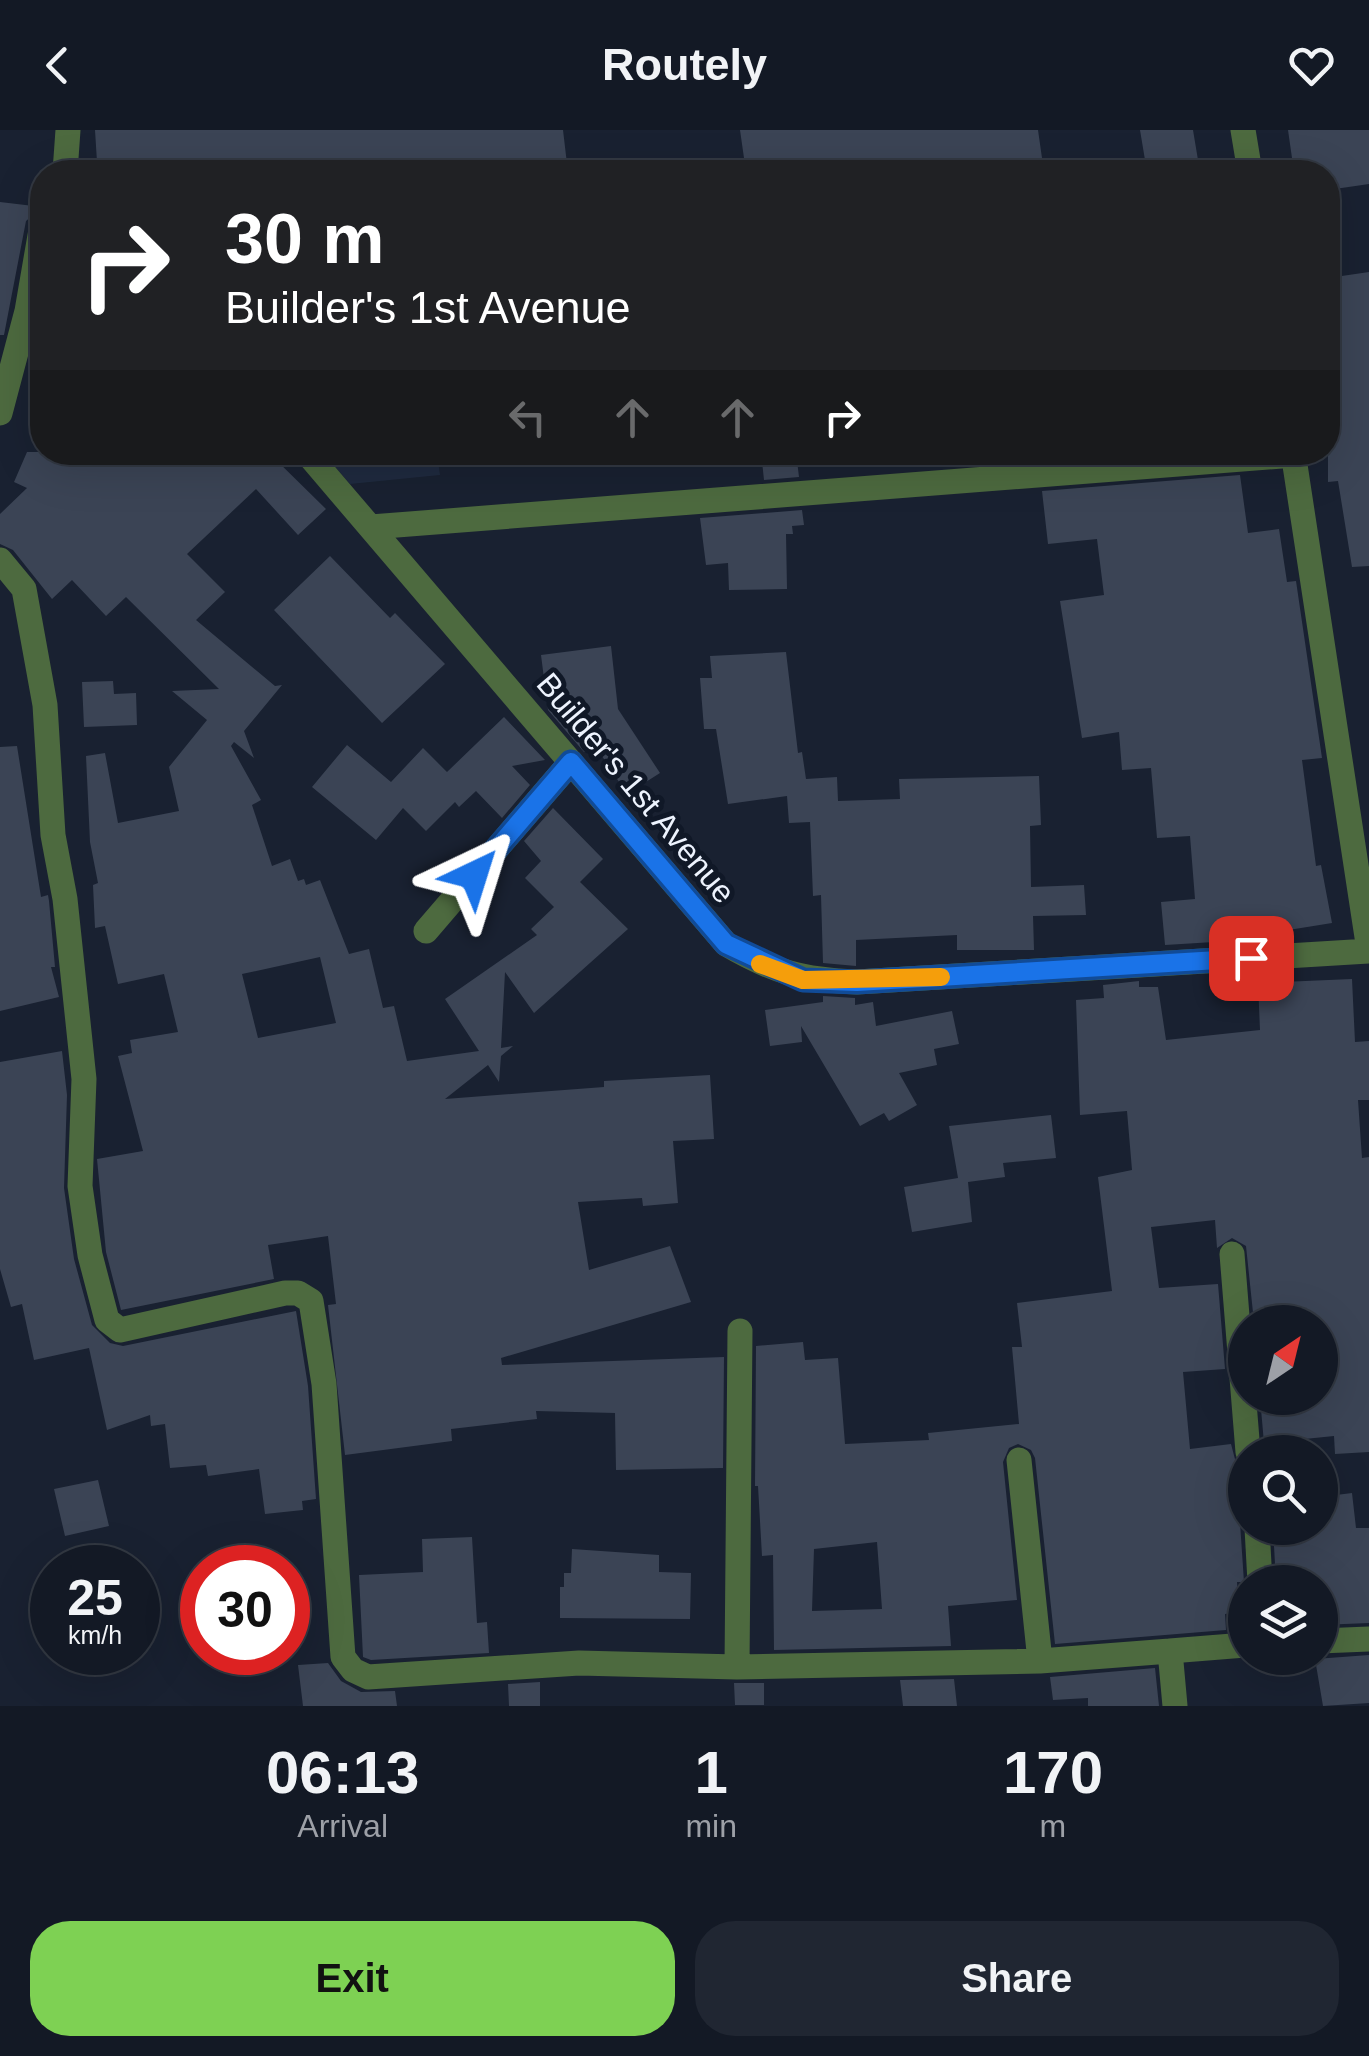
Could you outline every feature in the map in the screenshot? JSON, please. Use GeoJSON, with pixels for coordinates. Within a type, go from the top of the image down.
{"type":"FeatureCollection","features":[{"type":"Feature","properties":{"kind":"street"},"geometry":{"type":"LineString","coordinates":[[66,160],[68,130]]}},
{"type":"Feature","properties":{"kind":"street"},"geometry":{"type":"LineString","coordinates":[[1244,130],[1248,160]]}},
{"type":"Feature","properties":{"kind":"street"},"geometry":{"type":"LineString","coordinates":[[0,414],[30,294]]}},
{"type":"Feature","properties":{"kind":"street","name":"Builder's 1st Avenue"},"geometry":{"type":"LineString","coordinates":[[317,465],[726,944],[803,980],[857,982],[1369,951]]}},
{"type":"Feature","properties":{"kind":"street"},"geometry":{"type":"LineString","coordinates":[[372,527],[1155,465]]}},
{"type":"Feature","properties":{"kind":"street"},"geometry":{"type":"LineString","coordinates":[[1296,465],[1369,951]]}},
{"type":"Feature","properties":{"kind":"street"},"geometry":{"type":"LineString","coordinates":[[0,560],[24,589],[45,705],[53,835],[65,899],[84,1079],[80,1186],[90,1255],[107,1320],[120,1330],[285,1293],[298,1293],[312,1302],[324,1384],[343,1657],[353,1670],[368,1677],[579,1664],[737,1667],[1040,1661],[1228,1646]]}},
{"type":"Feature","properties":{"kind":"street"},"geometry":{"type":"LineString","coordinates":[[426,931],[571,762]]}},
{"type":"Feature","properties":{"kind":"street"},"geometry":{"type":"LineString","coordinates":[[1232,1254],[1247,1435]]}},
{"type":"Feature","properties":{"kind":"street"},"geometry":{"type":"LineString","coordinates":[[737,1667],[740,1330]]}},
{"type":"Feature","properties":{"kind":"street"},"geometry":{"type":"LineString","coordinates":[[1019,1460],[1040,1661]]}},
{"type":"Feature","properties":{"kind":"street"},"geometry":{"type":"LineString","coordinates":[[1338,1640],[1369,1639]]}},
{"type":"Feature","properties":{"kind":"street"},"geometry":{"type":"LineString","coordinates":[[1170,1651],[1175,1706]]}},
{"type":"Feature","properties":{"kind":"shaded area"},"geometry":{"type":"Polygon","coordinates":[[[333,465],[439,465],[440,475],[350,484],[333,465]]]}},
{"type":"Feature","properties":{"kind":"building"},"geometry":{"type":"Polygon","coordinates":[[[95,130],[563,130],[567,160],[148,159],[97,160],[95,130]]]}},
{"type":"Feature","properties":{"kind":"building"},"geometry":{"type":"Polygon","coordinates":[[[740,130],[1038,130],[1042,160],[744,160],[740,130]]]}},
{"type":"Feature","properties":{"kind":"building"},"geometry":{"type":"Polygon","coordinates":[[[1140,130],[1193,130],[1198,160],[1145,160],[1140,130]]]}},
{"type":"Feature","properties":{"kind":"building"},"geometry":{"type":"Polygon","coordinates":[[[1288,130],[1369,130],[1369,184],[1340,188],[1340,160],[1292,160],[1288,130]]]}},
{"type":"Feature","properties":{"kind":"building"},"geometry":{"type":"Polygon","coordinates":[[[0,202],[30,206],[30,218],[26,221],[4,335],[0,335],[0,202]]]}},
{"type":"Feature","properties":{"kind":"building"},"geometry":{"type":"Polygon","coordinates":[[[1369,272],[1369,566],[1352,567],[1338,481],[1328,482],[1328,465],[1340,465],[1340,276],[1369,272]]]}},
{"type":"Feature","properties":{"kind":"building"},"geometry":{"type":"Polygon","coordinates":[[[27,452],[30,465],[281,465],[326,509],[298,535],[256,489],[187,554],[225,592],[196,620],[275,686],[282,685],[244,731],[254,758],[234,742],[231,746],[261,800],[252,805],[272,866],[290,859],[298,881],[304,879],[306,885],[320,880],[349,954],[369,949],[383,1008],[394,1006],[407,1061],[479,1051],[445,999],[537,935],[531,929],[554,907],[525,878],[541,861],[524,841],[553,808],[603,859],[580,882],[628,929],[534,1013],[505,972],[501,1048],[513,1046],[501,1056],[499,1082],[488,1065],[445,1099],[604,1087],[604,1081],[710,1075],[714,1139],[673,1141],[678,1203],[643,1206],[642,1198],[578,1202],[589,1270],[670,1246],[691,1302],[501,1358],[502,1365],[724,1357],[723,1468],[616,1470],[615,1413],[536,1411],[537,1419],[451,1429],[452,1441],[345,1455],[328,1305],[336,1304],[328,1236],[268,1245],[274,1279],[121,1310],[106,1252],[97,1159],[143,1151],[118,1056],[132,1053],[130,1040],[178,1032],[164,974],[118,984],[105,926],[95,928],[93,885],[98,883],[90,842],[86,756],[105,753],[118,823],[179,811],[169,767],[207,720],[172,691],[219,689],[126,597],[106,616],[72,580],[52,599],[13,550],[0,544],[0,514],[27,488],[14,482],[27,452]],[[320,957],[242,974],[258,1038],[336,1023],[320,957]]]}},
{"type":"Feature","properties":{"kind":"building"},"geometry":{"type":"Polygon","coordinates":[[[762,465],[798,465],[799,477],[764,480],[762,465]]]}},
{"type":"Feature","properties":{"kind":"building"},"geometry":{"type":"Polygon","coordinates":[[[1240,475],[1248,533],[1279,529],[1287,582],[1296,581],[1322,758],[1302,760],[1316,866],[1321,865],[1332,923],[1214,942],[1165,945],[1161,902],[1195,899],[1190,836],[1157,838],[1151,768],[1122,770],[1119,732],[1082,738],[1060,601],[1104,595],[1097,539],[1048,544],[1042,491],[1240,475]]]}},
{"type":"Feature","properties":{"kind":"building"},"geometry":{"type":"Polygon","coordinates":[[[802,510],[804,525],[792,526],[793,534],[786,534],[787,589],[729,590],[728,563],[706,565],[700,518],[802,510]]]}},
{"type":"Feature","properties":{"kind":"building"},"geometry":{"type":"Polygon","coordinates":[[[330,556],[390,618],[395,613],[445,664],[382,723],[274,610],[330,556]]]}},
{"type":"Feature","properties":{"kind":"building"},"geometry":{"type":"Polygon","coordinates":[[[611,646],[618,709],[660,773],[627,794],[598,750],[584,752],[548,710],[541,655],[611,646]]]}},
{"type":"Feature","properties":{"kind":"building"},"geometry":{"type":"Polygon","coordinates":[[[786,652],[798,753],[802,752],[806,779],[837,777],[838,801],[900,799],[899,779],[1039,776],[1041,825],[1030,826],[1031,887],[1084,885],[1086,915],[1033,916],[1034,950],[957,950],[957,935],[856,940],[856,966],[823,963],[821,895],[813,896],[810,822],[789,823],[787,796],[728,804],[716,729],[704,729],[700,678],[712,678],[710,656],[786,652]]]}},
{"type":"Feature","properties":{"kind":"building"},"geometry":{"type":"Polygon","coordinates":[[[113,681],[114,694],[136,693],[137,725],[84,727],[82,682],[113,681]]]}},
{"type":"Feature","properties":{"kind":"building"},"geometry":{"type":"Polygon","coordinates":[[[504,717],[545,760],[512,766],[530,785],[502,818],[476,791],[459,807],[455,802],[426,831],[403,808],[376,840],[312,787],[347,745],[391,782],[423,748],[447,772],[504,717]]]}},
{"type":"Feature","properties":{"kind":"building"},"geometry":{"type":"Polygon","coordinates":[[[17,746],[41,897],[48,895],[55,967],[51,967],[59,997],[0,1011],[0,747],[17,746]]]}},
{"type":"Feature","properties":{"kind":"building"},"geometry":{"type":"Polygon","coordinates":[[[1352,979],[1355,1042],[1369,1041],[1369,1100],[1358,1100],[1362,1158],[1369,1157],[1369,1452],[1338,1454],[1338,1435],[1263,1435],[1262,1415],[1338,1415],[1338,1305],[1252,1305],[1246,1246],[1232,1238],[1217,1248],[1215,1220],[1151,1227],[1159,1288],[1218,1284],[1225,1369],[1183,1372],[1190,1449],[1228,1444],[1228,1545],[1242,1545],[1243,1565],[1228,1565],[1226,1630],[1055,1644],[1035,1458],[1031,1450],[1018,1444],[1009,1448],[1003,1462],[1017,1600],[948,1606],[951,1646],[774,1650],[773,1555],[762,1556],[755,1486],[756,1346],[803,1342],[805,1360],[838,1358],[845,1444],[929,1440],[928,1433],[1019,1424],[1012,1347],[1022,1347],[1017,1303],[1112,1291],[1098,1177],[1132,1170],[1127,1111],[1080,1115],[1076,1000],[1104,998],[1103,985],[1139,981],[1139,987],[1158,987],[1166,1040],[1260,1030],[1258,983],[1352,979]],[[877,1542],[814,1549],[812,1611],[882,1609],[877,1542]]]}},
{"type":"Feature","properties":{"kind":"building"},"geometry":{"type":"Polygon","coordinates":[[[823,996],[855,998],[855,1005],[873,1002],[876,1026],[952,1011],[959,1044],[934,1049],[937,1065],[899,1073],[917,1105],[889,1121],[884,1113],[860,1126],[801,1026],[802,1042],[770,1046],[765,1010],[823,1002],[823,996]]]}},
{"type":"Feature","properties":{"kind":"building"},"geometry":{"type":"Polygon","coordinates":[[[62,1051],[67,1095],[64,1188],[74,1259],[92,1325],[110,1343],[123,1346],[296,1311],[308,1386],[316,1499],[302,1501],[303,1510],[265,1514],[259,1469],[208,1476],[206,1465],[170,1468],[165,1424],[151,1426],[150,1415],[107,1430],[89,1348],[34,1360],[22,1304],[11,1307],[0,1269],[0,1062],[62,1051]]]}},
{"type":"Feature","properties":{"kind":"building"},"geometry":{"type":"Polygon","coordinates":[[[1051,1115],[1056,1158],[1003,1163],[1005,1177],[968,1182],[972,1222],[912,1232],[904,1187],[958,1178],[949,1126],[1051,1115]]]}},
{"type":"Feature","properties":{"kind":"building"},"geometry":{"type":"Polygon","coordinates":[[[98,1480],[109,1526],[65,1536],[54,1489],[98,1480]]]}},
{"type":"Feature","properties":{"kind":"building"},"geometry":{"type":"Polygon","coordinates":[[[1352,1493],[1356,1528],[1369,1528],[1369,1623],[1338,1624],[1338,1565],[1275,1565],[1274,1545],[1338,1545],[1338,1495],[1352,1493]]]}},
{"type":"Feature","properties":{"kind":"building"},"geometry":{"type":"Polygon","coordinates":[[[472,1537],[477,1623],[487,1622],[489,1653],[371,1660],[363,1657],[359,1575],[423,1572],[422,1539],[472,1537]]]}},
{"type":"Feature","properties":{"kind":"building"},"geometry":{"type":"Polygon","coordinates":[[[572,1549],[659,1555],[659,1572],[691,1573],[690,1619],[560,1618],[560,1587],[564,1587],[564,1573],[571,1573],[572,1549]]]}},
{"type":"Feature","properties":{"kind":"building"},"geometry":{"type":"Polygon","coordinates":[[[1369,1655],[1369,1703],[1323,1706],[1318,1675],[1338,1675],[1338,1657],[1369,1655]]]}},
{"type":"Feature","properties":{"kind":"building"},"geometry":{"type":"Polygon","coordinates":[[[328,1663],[341,1681],[361,1692],[395,1691],[397,1706],[303,1706],[299,1675],[310,1675],[310,1664],[328,1663]]]}},
{"type":"Feature","properties":{"kind":"building"},"geometry":{"type":"Polygon","coordinates":[[[1155,1668],[1159,1706],[1088,1706],[1088,1698],[1053,1700],[1050,1677],[1155,1668]]]}},
{"type":"Feature","properties":{"kind":"building"},"geometry":{"type":"Polygon","coordinates":[[[954,1679],[957,1706],[903,1706],[900,1680],[954,1679]]]}},
{"type":"Feature","properties":{"kind":"building"},"geometry":{"type":"Polygon","coordinates":[[[540,1682],[540,1706],[509,1706],[508,1684],[540,1682]]]}},
{"type":"Feature","properties":{"kind":"building"},"geometry":{"type":"Polygon","coordinates":[[[734,1683],[764,1683],[764,1705],[735,1705],[734,1683]]]}},
{"type":"Feature","properties":{"kind":"slow traffic"},"geometry":{"type":"LineString","coordinates":[[760,964],[803,980],[857,982],[941,977]]}},
{"type":"Feature","properties":{"kind":"route"},"geometry":{"type":"LineString","coordinates":[[474,875],[571,762],[726,944],[763,965],[803,980],[857,982],[1251,958]]}}]}
